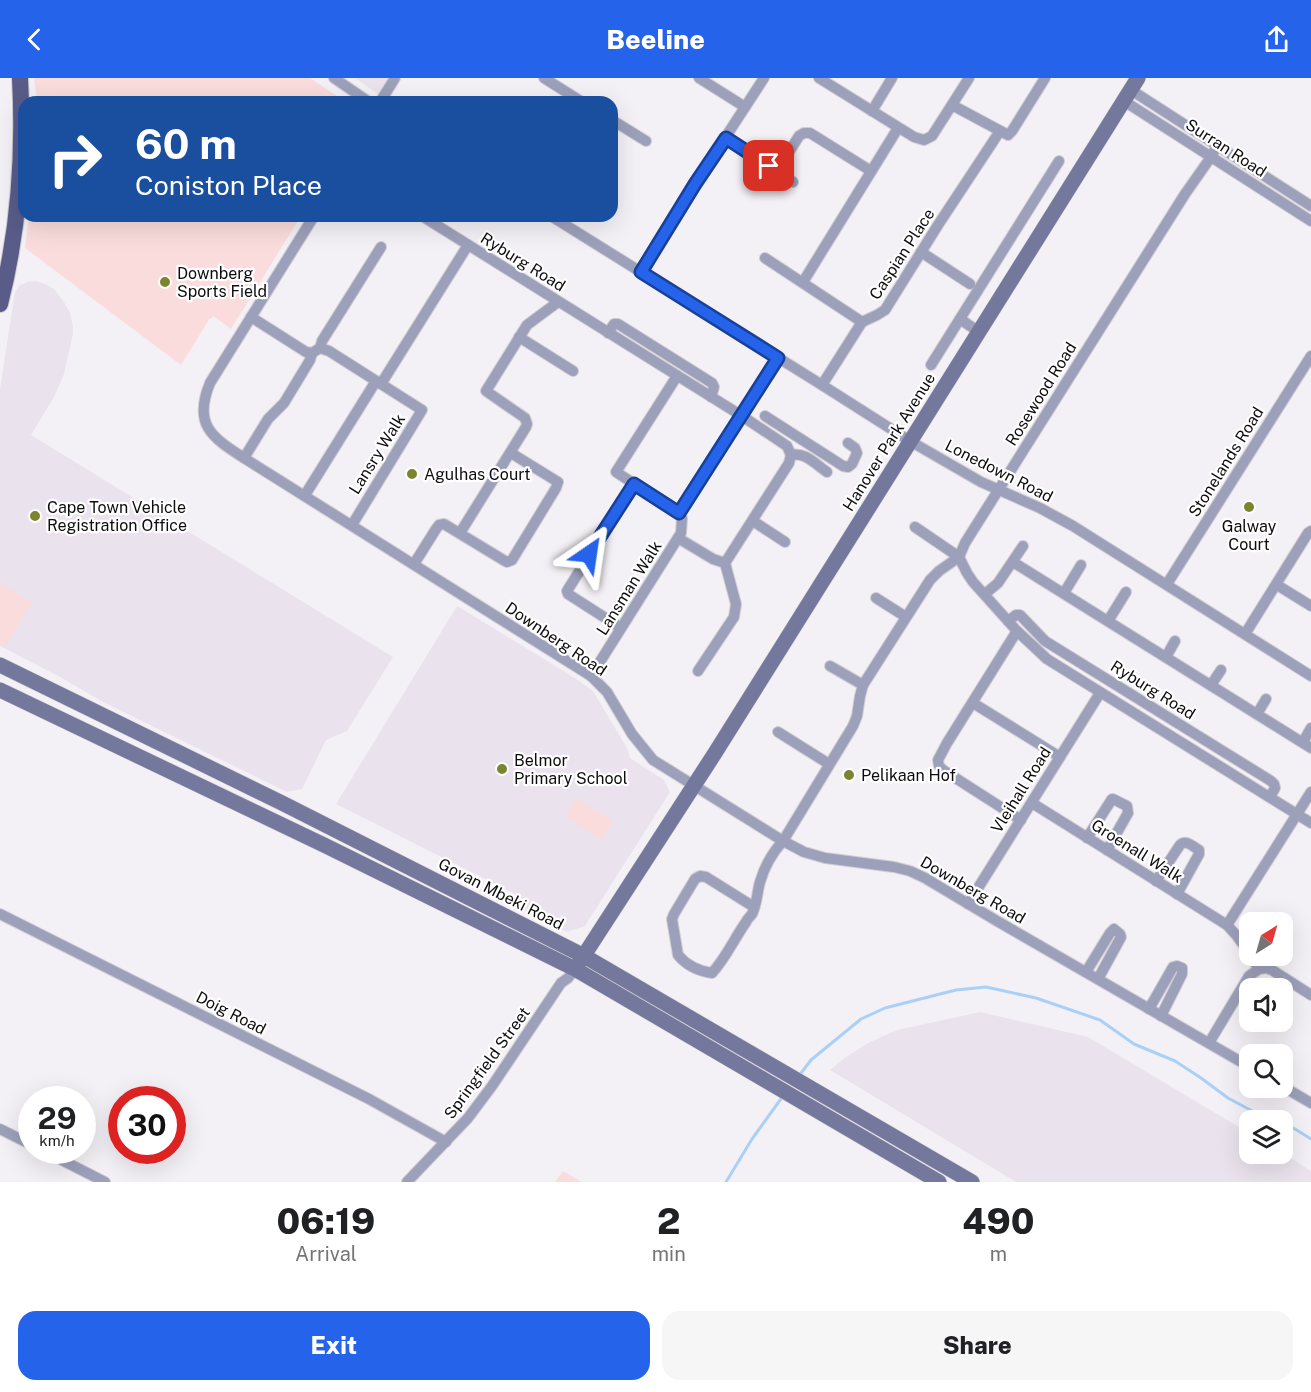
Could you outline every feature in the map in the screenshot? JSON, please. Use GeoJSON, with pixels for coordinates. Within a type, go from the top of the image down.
{"type":"FeatureCollection","features":[{"type":"Feature","properties":{"kind":"main road"},"geometry":{"type":"LineString","coordinates":[[20,78],[21,96]]}},
{"type":"Feature","properties":{"kind":"main road","name":"Hanover Park Avenue"},"geometry":{"type":"LineString","coordinates":[[575,961],[631,866],[668,824],[694,786],[1131,90]]}},
{"type":"Feature","properties":{"kind":"main road"},"geometry":{"type":"LineString","coordinates":[[0,304],[7,274],[18,195]]}},
{"type":"Feature","properties":{"kind":"main road","name":"Govan Mbeki Road"},"geometry":{"type":"LineString","coordinates":[[0,665],[282,803],[782,1072],[972,1182]]}},
{"type":"Feature","properties":{"kind":"main road","name":"Govan Mbeki Road"},"geometry":{"type":"LineString","coordinates":[[0,690],[416,892],[575,961],[771,1084],[939,1182]]}},
{"type":"Feature","properties":{"kind":"street"},"geometry":{"type":"LineString","coordinates":[[334,78],[360,96]]}},
{"type":"Feature","properties":{"kind":"street"},"geometry":{"type":"LineString","coordinates":[[384,96],[395,78]]}},
{"type":"Feature","properties":{"kind":"street"},"geometry":{"type":"LineString","coordinates":[[544,78],[572,96]]}},
{"type":"Feature","properties":{"kind":"street"},"geometry":{"type":"LineString","coordinates":[[699,78],[745,107]]}},
{"type":"Feature","properties":{"kind":"street"},"geometry":{"type":"LineString","coordinates":[[641,272],[764,78]]}},
{"type":"Feature","properties":{"kind":"street"},"geometry":{"type":"LineString","coordinates":[[819,78],[918,139],[927,139],[932,136],[969,78]]}},
{"type":"Feature","properties":{"kind":"street"},"geometry":{"type":"LineString","coordinates":[[872,111],[892,78]]}},
{"type":"Feature","properties":{"kind":"street"},"geometry":{"type":"LineString","coordinates":[[952,105],[1006,135],[1010,134],[1045,78]]}},
{"type":"Feature","properties":{"kind":"street","name":"Surran Road"},"geometry":{"type":"LineString","coordinates":[[1131,90],[1311,206]]}},
{"type":"Feature","properties":{"kind":"street","name":"Surran Road"},"geometry":{"type":"LineString","coordinates":[[1131,90],[1211,157],[1311,221]]}},
{"type":"Feature","properties":{"kind":"street"},"geometry":{"type":"LineString","coordinates":[[618,124],[646,141]]}},
{"type":"Feature","properties":{"kind":"street"},"geometry":{"type":"LineString","coordinates":[[803,282],[898,128]]}},
{"type":"Feature","properties":{"kind":"street","name":"Caspian Place"},"geometry":{"type":"LineString","coordinates":[[862,322],[885,310],[999,131]]}},
{"type":"Feature","properties":{"kind":"street"},"geometry":{"type":"LineString","coordinates":[[777,171],[799,136],[812,133],[871,171]]}},
{"type":"Feature","properties":{"kind":"street"},"geometry":{"type":"LineString","coordinates":[[726,138],[793,182]]}},
{"type":"Feature","properties":{"kind":"street","name":"Rosewood Road"},"geometry":{"type":"LineString","coordinates":[[754,907],[760,882],[774,853],[856,722],[863,685],[930,580],[959,556],[998,490],[1217,146]]}},
{"type":"Feature","properties":{"kind":"street"},"geometry":{"type":"LineString","coordinates":[[931,365],[1059,162]]}},
{"type":"Feature","properties":{"kind":"street","name":"Downberg Road"},"geometry":{"type":"LineString","coordinates":[[310,222],[210,383],[204,397],[204,416],[210,431],[223,444],[591,676],[607,692],[632,734],[653,760],[783,841],[804,852],[825,858],[894,867],[926,878],[1239,1061]]}},
{"type":"Feature","properties":{"kind":"street","name":"Ryburg Road"},"geometry":{"type":"LineString","coordinates":[[432,222],[742,416],[787,446],[791,455]]}},
{"type":"Feature","properties":{"kind":"street","name":"Lonedown Road"},"geometry":{"type":"LineString","coordinates":[[561,222],[910,441],[981,482],[1040,508],[1073,526],[1311,676]]}},
{"type":"Feature","properties":{"kind":"street"},"geometry":{"type":"LineString","coordinates":[[305,495],[468,245]]}},
{"type":"Feature","properties":{"kind":"street"},"geometry":{"type":"LineString","coordinates":[[243,458],[268,419],[284,403],[381,247]]}},
{"type":"Feature","properties":{"kind":"street"},"geometry":{"type":"LineString","coordinates":[[921,252],[970,284]]}},
{"type":"Feature","properties":{"kind":"street"},"geometry":{"type":"LineString","coordinates":[[765,258],[862,322],[822,385]]}},
{"type":"Feature","properties":{"kind":"street"},"geometry":{"type":"LineString","coordinates":[[460,533],[525,430],[525,418],[486,391],[530,323],[558,302]]}},
{"type":"Feature","properties":{"kind":"street","name":"Lansry Walk"},"geometry":{"type":"LineString","coordinates":[[252,317],[306,352],[329,351],[422,410],[352,525]]}},
{"type":"Feature","properties":{"kind":"street"},"geometry":{"type":"LineString","coordinates":[[960,319],[979,332]]}},
{"type":"Feature","properties":{"kind":"street"},"geometry":{"type":"LineString","coordinates":[[608,333],[614,324],[618,324],[712,383],[714,389],[711,397]]}},
{"type":"Feature","properties":{"kind":"street"},"geometry":{"type":"LineString","coordinates":[[519,337],[573,371]]}},
{"type":"Feature","properties":{"kind":"street","name":"Stonelands Road"},"geometry":{"type":"LineString","coordinates":[[1167,584],[1311,356]]}},
{"type":"Feature","properties":{"kind":"street"},"geometry":{"type":"LineString","coordinates":[[677,376],[616,472],[679,513],[778,358]]}},
{"type":"Feature","properties":{"kind":"street"},"geometry":{"type":"LineString","coordinates":[[765,416],[848,467],[857,453],[855,448],[848,443]]}},
{"type":"Feature","properties":{"kind":"street"},"geometry":{"type":"LineString","coordinates":[[777,440],[785,428]]}},
{"type":"Feature","properties":{"kind":"street"},"geometry":{"type":"LineString","coordinates":[[414,564],[439,525],[444,524],[505,561],[510,561],[558,482],[511,453]]}},
{"type":"Feature","properties":{"kind":"street"},"geometry":{"type":"LineString","coordinates":[[698,671],[734,617],[736,604],[725,563],[789,464],[791,455],[804,455],[827,472]]}},
{"type":"Feature","properties":{"kind":"street"},"geometry":{"type":"LineString","coordinates":[[621,628],[567,591],[634,484]]}},
{"type":"Feature","properties":{"kind":"street","name":"Lansman Walk"},"geometry":{"type":"LineString","coordinates":[[591,676],[678,538],[682,527],[682,518],[679,513]]}},
{"type":"Feature","properties":{"kind":"street"},"geometry":{"type":"LineString","coordinates":[[753,521],[785,542]]}},
{"type":"Feature","properties":{"kind":"street"},"geometry":{"type":"LineString","coordinates":[[915,527],[959,556]]}},
{"type":"Feature","properties":{"kind":"street"},"geometry":{"type":"LineString","coordinates":[[1245,634],[1311,531]]}},
{"type":"Feature","properties":{"kind":"street"},"geometry":{"type":"LineString","coordinates":[[678,538],[713,559],[725,563]]}},
{"type":"Feature","properties":{"kind":"street"},"geometry":{"type":"LineString","coordinates":[[985,594],[998,583],[1023,546]]}},
{"type":"Feature","properties":{"kind":"street","name":"Ryburg Road"},"geometry":{"type":"LineString","coordinates":[[959,556],[967,573],[1008,621],[1047,659],[1311,823]]}},
{"type":"Feature","properties":{"kind":"street"},"geometry":{"type":"LineString","coordinates":[[1013,562],[1307,745],[1311,728]]}},
{"type":"Feature","properties":{"kind":"street"},"geometry":{"type":"LineString","coordinates":[[1064,593],[1081,566]]}},
{"type":"Feature","properties":{"kind":"street"},"geometry":{"type":"LineString","coordinates":[[1277,585],[1311,606]]}},
{"type":"Feature","properties":{"kind":"street"},"geometry":{"type":"LineString","coordinates":[[1108,621],[1126,592]]}},
{"type":"Feature","properties":{"kind":"street"},"geometry":{"type":"LineString","coordinates":[[876,598],[906,617]]}},
{"type":"Feature","properties":{"kind":"street","name":"Ryburg Road"},"geometry":{"type":"LineString","coordinates":[[1008,621],[1020,615],[1045,641],[1271,781],[1275,788],[1270,797]]}},
{"type":"Feature","properties":{"kind":"street"},"geometry":{"type":"LineString","coordinates":[[1017,631],[938,760],[939,766],[951,776],[1021,819]]}},
{"type":"Feature","properties":{"kind":"street"},"geometry":{"type":"LineString","coordinates":[[1166,657],[1175,641]]}},
{"type":"Feature","properties":{"kind":"street"},"geometry":{"type":"LineString","coordinates":[[830,666],[863,685]]}},
{"type":"Feature","properties":{"kind":"street"},"geometry":{"type":"LineString","coordinates":[[1211,685],[1221,670]]}},
{"type":"Feature","properties":{"kind":"street","name":"Vleihall Road"},"geometry":{"type":"LineString","coordinates":[[968,904],[1100,693]]}},
{"type":"Feature","properties":{"kind":"street"},"geometry":{"type":"LineString","coordinates":[[1257,714],[1266,699]]}},
{"type":"Feature","properties":{"kind":"street"},"geometry":{"type":"LineString","coordinates":[[973,702],[1060,757]]}},
{"type":"Feature","properties":{"kind":"street"},"geometry":{"type":"LineString","coordinates":[[778,732],[829,764]]}},
{"type":"Feature","properties":{"kind":"street"},"geometry":{"type":"LineString","coordinates":[[1227,925],[1311,792]]}},
{"type":"Feature","properties":{"kind":"street"},"geometry":{"type":"LineString","coordinates":[[1087,838],[1112,799],[1126,806],[1128,813],[1107,850]]}},
{"type":"Feature","properties":{"kind":"street","name":"Groenall Walk"},"geometry":{"type":"LineString","coordinates":[[1032,803],[1227,925],[1239,939]]}},
{"type":"Feature","properties":{"kind":"street"},"geometry":{"type":"LineString","coordinates":[[1156,881],[1180,845],[1187,842],[1199,850],[1199,854],[1177,894]]}},
{"type":"Feature","properties":{"kind":"street"},"geometry":{"type":"LineString","coordinates":[[700,876],[706,877],[754,907],[752,914],[712,973],[699,971],[678,955],[672,919],[695,879],[700,876]]}},
{"type":"Feature","properties":{"kind":"street","name":"Doig Road"},"geometry":{"type":"LineString","coordinates":[[0,914],[369,1099],[446,1142]]}},
{"type":"Feature","properties":{"kind":"street"},"geometry":{"type":"LineString","coordinates":[[1086,972],[1114,930],[1121,937],[1098,979]]}},
{"type":"Feature","properties":{"kind":"street","name":"Springfield Street"},"geometry":{"type":"LineString","coordinates":[[407,1182],[468,1118],[482,1100],[561,983],[568,978],[575,961]]}},
{"type":"Feature","properties":{"kind":"street"},"geometry":{"type":"LineString","coordinates":[[1149,1009],[1173,967],[1182,968],[1182,974],[1161,1016]]}},
{"type":"Feature","properties":{"kind":"street"},"geometry":{"type":"LineString","coordinates":[[1209,1043],[1249,976],[1259,969],[1272,970],[1309,989]]}},
{"type":"Feature","properties":{"kind":"street"},"geometry":{"type":"LineString","coordinates":[[1293,1092],[1311,1103]]}},
{"type":"Feature","properties":{"kind":"street"},"geometry":{"type":"LineString","coordinates":[[0,1129],[18,1138]]}},
{"type":"Feature","properties":{"kind":"street"},"geometry":{"type":"LineString","coordinates":[[70,1164],[105,1182]]}},
{"type":"Feature","properties":{"kind":"shaded area"},"geometry":{"type":"Polygon","coordinates":[[[34,78],[310,78],[337,96],[36,96],[34,78]]]}},
{"type":"Feature","properties":{"kind":"shaded area"},"geometry":{"type":"Polygon","coordinates":[[[355,78],[388,78],[378,94],[355,78]]]}},
{"type":"Feature","properties":{"kind":"shaded area","name":"Downberg Sports Field"},"geometry":{"type":"Polygon","coordinates":[[[28,222],[297,222],[231,329],[213,316],[210,318],[181,365],[25,248],[28,222]]]}},
{"type":"Feature","properties":{"kind":"shaded area"},"geometry":{"type":"Polygon","coordinates":[[[36,281],[54,289],[64,302],[70,313],[73,334],[64,374],[54,397],[31,435],[393,657],[347,731],[326,740],[302,789],[287,792],[101,701],[0,646],[0,389],[15,292],[19,286],[36,281]]]}},
{"type":"Feature","properties":{"kind":"shaded area"},"geometry":{"type":"Polygon","coordinates":[[[0,583],[32,603],[5,647],[0,644],[0,583]]]}},
{"type":"Feature","properties":{"kind":"shaded area","name":"Belmor Primary School"},"geometry":{"type":"Polygon","coordinates":[[[457,606],[593,691],[627,748],[630,758],[664,780],[670,792],[585,926],[567,932],[518,907],[519,896],[336,804],[457,606]]]}},
{"type":"Feature","properties":{"kind":"shaded area"},"geometry":{"type":"Polygon","coordinates":[[[576,798],[613,821],[602,840],[565,816],[576,798]]]}},
{"type":"Feature","properties":{"kind":"shaded area"},"geometry":{"type":"Polygon","coordinates":[[[980,1012],[1088,1037],[1239,1127],[1239,1164],[1293,1164],[1293,1159],[1311,1171],[1311,1182],[1016,1182],[830,1070],[868,1043],[897,1030],[980,1012]]]}},
{"type":"Feature","properties":{"kind":"shaded area"},"geometry":{"type":"Polygon","coordinates":[[[563,1171],[582,1182],[555,1182],[563,1171]]]}},
{"type":"Feature","properties":{"kind":"waterway"},"geometry":{"type":"LineString","coordinates":[[798,1077],[811,1060],[861,1019],[885,1008],[956,990],[986,987],[1036,998],[1100,1020],[1134,1044],[1175,1061],[1228,1098],[1250,1110]]}},
{"type":"Feature","properties":{"kind":"waterway"},"geometry":{"type":"LineString","coordinates":[[726,1182],[752,1139],[783,1096]]}},
{"type":"Feature","properties":{"kind":"waterway"},"geometry":{"type":"LineString","coordinates":[[1293,1128],[1311,1139]]}},
{"type":"Feature","properties":{"kind":"place","name":"Downberg Sports Field"},"geometry":{"type":"Point","coordinates":[165,282]}},
{"type":"Feature","properties":{"kind":"place","name":"Agulhas Court"},"geometry":{"type":"Point","coordinates":[412,474]}},
{"type":"Feature","properties":{"kind":"place","name":"Galway Court"},"geometry":{"type":"Point","coordinates":[1249,507]}},
{"type":"Feature","properties":{"kind":"place","name":"Cape Town Vehicle Registration Office"},"geometry":{"type":"Point","coordinates":[35,516]}},
{"type":"Feature","properties":{"kind":"place","name":"Belmor Primary School"},"geometry":{"type":"Point","coordinates":[502,769]}},
{"type":"Feature","properties":{"kind":"place","name":"Pelikaan Hof"},"geometry":{"type":"Point","coordinates":[849,775]}},
{"type":"Feature","properties":{"kind":"route"},"geometry":{"type":"LineString","coordinates":[[589,554],[634,484],[679,513],[778,358],[641,272],[726,138],[769,166]]}}]}
